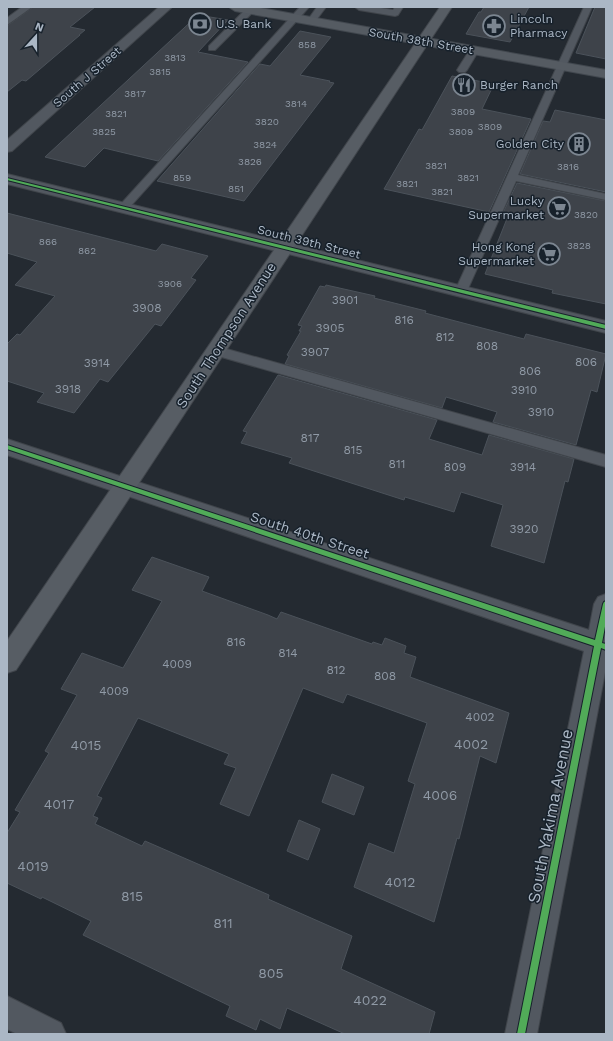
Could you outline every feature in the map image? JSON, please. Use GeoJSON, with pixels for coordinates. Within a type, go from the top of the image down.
{"type":"FeatureCollection","features":[{"type":"Feature","properties":{"kind":"main road","name":"South 38th Street"},"geometry":{"type":"LineString","coordinates":[[235,7],[606,74]]}},
{"type":"Feature","properties":{"kind":"main road","name":"South Thompson Avenue"},"geometry":{"type":"LineString","coordinates":[[7,662],[126,487],[284,247],[446,7]]}},
{"type":"Feature","properties":{"kind":"street","name":"South J Street"},"geometry":{"type":"LineString","coordinates":[[7,148],[166,7]]}},
{"type":"Feature","properties":{"kind":"street","name":"South 39th Street"},"geometry":{"type":"LineString","coordinates":[[7,178],[606,327]]}},
{"type":"Feature","properties":{"kind":"street","name":"South 40th Street"},"geometry":{"type":"LineString","coordinates":[[7,447],[602,645]]}},
{"type":"Feature","properties":{"kind":"street","name":"South Yakima Avenue"},"geometry":{"type":"LineString","coordinates":[[521,1034],[602,645],[606,604]]}},
{"type":"Feature","properties":{"kind":"street"},"geometry":{"type":"LineString","coordinates":[[7,1012],[50,1034]]}},
{"type":"Feature","properties":{"kind":"lane"},"geometry":{"type":"LineString","coordinates":[[7,22],[28,7]]}},
{"type":"Feature","properties":{"kind":"lane"},"geometry":{"type":"LineString","coordinates":[[124,207],[305,7]]}},
{"type":"Feature","properties":{"kind":"lane"},"geometry":{"type":"LineString","coordinates":[[311,21],[322,7]]}},
{"type":"Feature","properties":{"kind":"lane"},"geometry":{"type":"LineString","coordinates":[[359,7],[395,13],[399,7]]}},
{"type":"Feature","properties":{"kind":"lane"},"geometry":{"type":"LineString","coordinates":[[462,291],[588,7]]}},
{"type":"Feature","properties":{"kind":"lane"},"geometry":{"type":"LineString","coordinates":[[208,47],[223,27],[236,22],[250,10]]}},
{"type":"Feature","properties":{"kind":"lane"},"geometry":{"type":"LineString","coordinates":[[462,70],[474,50]]}},
{"type":"Feature","properties":{"kind":"lane"},"geometry":{"type":"LineString","coordinates":[[512,177],[606,197]]}},
{"type":"Feature","properties":{"kind":"lane"},"geometry":{"type":"LineString","coordinates":[[216,351],[606,461]]}},
{"type":"Feature","properties":{"kind":"building"},"geometry":{"type":"Polygon","coordinates":[[[33,7],[95,7],[70,27],[85,30],[80,35],[26,81],[22,80],[7,92],[7,26],[33,7]]]}},
{"type":"Feature","properties":{"kind":"building","name":"Lincoln Pharmacy"},"geometry":{"type":"Polygon","coordinates":[[[484,7],[529,7],[510,42],[466,34],[479,12],[481,12],[484,7]]]}},
{"type":"Feature","properties":{"kind":"building"},"geometry":{"type":"Polygon","coordinates":[[[595,7],[606,7],[606,59],[576,53],[595,7]]]}},
{"type":"Feature","properties":{"kind":"building"},"geometry":{"type":"Polygon","coordinates":[[[198,15],[228,20],[198,52],[248,62],[158,161],[104,148],[85,167],[45,157],[198,15]]]}},
{"type":"Feature","properties":{"kind":"building"},"geometry":{"type":"Polygon","coordinates":[[[300,31],[331,37],[300,75],[334,83],[244,201],[157,181],[260,64],[270,66],[300,31]]]}},
{"type":"Feature","properties":{"kind":"building"},"geometry":{"type":"Polygon","coordinates":[[[452,76],[494,84],[482,109],[531,119],[489,212],[384,189],[419,129],[422,130],[452,76]]]}},
{"type":"Feature","properties":{"kind":"building"},"geometry":{"type":"Polygon","coordinates":[[[555,110],[606,120],[606,192],[520,174],[543,121],[550,122],[555,110]]]}},
{"type":"Feature","properties":{"kind":"building","name":"Hong Kong Supermarket"},"geometry":{"type":"Polygon","coordinates":[[[517,183],[606,201],[606,304],[552,293],[553,290],[485,274],[508,216],[502,215],[517,183]]]}},
{"type":"Feature","properties":{"kind":"building"},"geometry":{"type":"Polygon","coordinates":[[[7,213],[156,251],[162,244],[208,256],[191,278],[196,280],[161,326],[155,324],[108,382],[100,379],[74,413],[37,402],[44,393],[7,381],[7,344],[17,334],[20,335],[55,296],[15,285],[37,262],[7,253],[7,213]]]}},
{"type":"Feature","properties":{"kind":"building"},"geometry":{"type":"Polygon","coordinates":[[[326,285],[375,296],[374,298],[426,311],[425,313],[524,339],[526,334],[606,354],[597,392],[591,390],[576,445],[493,422],[497,412],[446,397],[442,408],[285,364],[289,356],[287,355],[301,331],[299,331],[302,326],[298,325],[320,286],[325,287],[326,285]]]}},
{"type":"Feature","properties":{"kind":"building"},"geometry":{"type":"Polygon","coordinates":[[[278,375],[437,420],[429,439],[482,455],[489,435],[574,459],[568,482],[565,481],[544,563],[491,546],[503,505],[461,492],[454,512],[405,497],[404,500],[289,463],[292,458],[241,443],[247,432],[243,431],[278,375]]]}},
{"type":"Feature","properties":{"kind":"building"},"geometry":{"type":"Polygon","coordinates":[[[152,557],[209,577],[202,591],[277,619],[281,612],[372,644],[373,642],[382,645],[385,638],[406,646],[404,653],[416,657],[410,677],[509,713],[496,763],[480,756],[459,839],[457,838],[434,922],[354,887],[369,843],[394,853],[415,784],[408,781],[427,723],[347,694],[343,703],[303,688],[249,816],[220,804],[236,768],[224,764],[229,754],[138,718],[97,796],[102,798],[93,816],[98,818],[95,824],[142,846],[145,841],[269,895],[268,899],[352,936],[341,969],[435,1012],[429,1034],[345,1034],[287,1008],[280,1029],[260,1019],[256,1030],[226,1016],[230,1006],[83,935],[91,921],[42,897],[41,899],[7,883],[7,833],[20,812],[15,810],[49,753],[45,751],[77,695],[61,689],[82,653],[123,668],[162,601],[132,590],[152,557]]]}},
{"type":"Feature","properties":{"kind":"building"},"geometry":{"type":"Polygon","coordinates":[[[332,774],[364,787],[354,815],[322,802],[332,774]]]}},
{"type":"Feature","properties":{"kind":"building"},"geometry":{"type":"Polygon","coordinates":[[[299,820],[320,829],[308,860],[287,851],[299,820]]]}},
{"type":"Feature","properties":{"kind":"cycle path"},"geometry":{"type":"LineString","coordinates":[[7,179],[606,327]]}},
{"type":"Feature","properties":{"kind":"cycle path"},"geometry":{"type":"LineString","coordinates":[[7,447],[606,647]]}},
{"type":"Feature","properties":{"kind":"cycle path"},"geometry":{"type":"LineString","coordinates":[[521,1034],[606,604]]}},
{"type":"Feature","properties":{"kind":"place","name":"U.S. Bank"},"geometry":{"type":"Point","coordinates":[200,24]}},
{"type":"Feature","properties":{"kind":"place","name":"Lincoln Pharmacy"},"geometry":{"type":"Point","coordinates":[494,26]}},
{"type":"Feature","properties":{"kind":"place","name":"Burger Ranch"},"geometry":{"type":"Point","coordinates":[464,85]}},
{"type":"Feature","properties":{"kind":"place","name":"Golden City"},"geometry":{"type":"Point","coordinates":[579,144]}},
{"type":"Feature","properties":{"kind":"place","name":"Lucky Supermarket"},"geometry":{"type":"Point","coordinates":[559,208]}},
{"type":"Feature","properties":{"kind":"place","name":"Hong Kong Supermarket"},"geometry":{"type":"Point","coordinates":[549,254]}}]}
